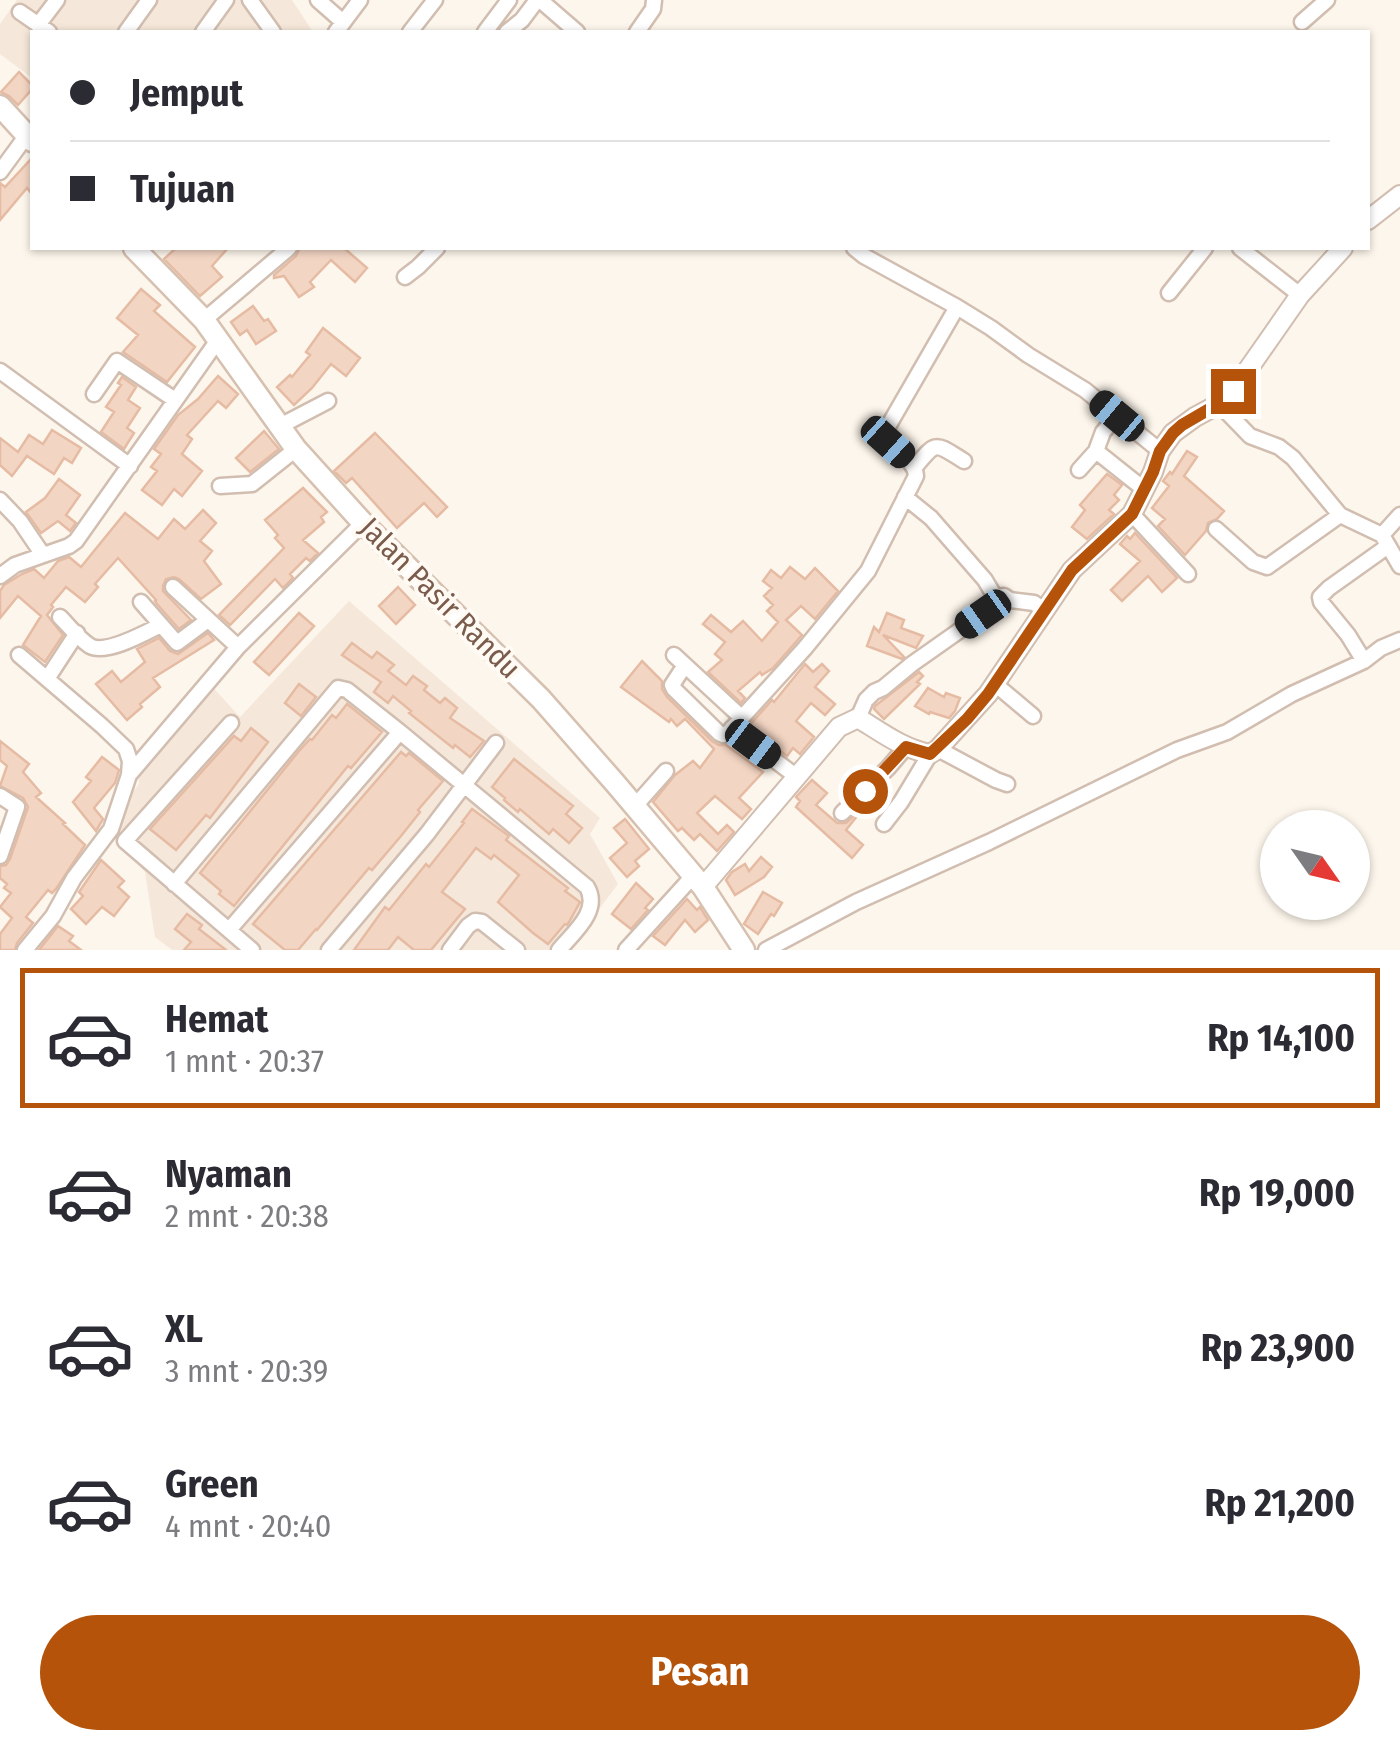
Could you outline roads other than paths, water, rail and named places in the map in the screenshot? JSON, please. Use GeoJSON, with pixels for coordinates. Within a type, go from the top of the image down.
{"type":"FeatureCollection","features":[{"type":"Feature","properties":{"kind":"main road"},"geometry":{"type":"LineString","coordinates":[[0,106],[30,138]]}},
{"type":"Feature","properties":{"kind":"main road","name":"Jalan Pasir Randu"},"geometry":{"type":"LineString","coordinates":[[136,250],[204,320],[296,449],[363,522],[541,699],[634,806],[699,881],[744,950]]}},
{"type":"Feature","properties":{"kind":"street"},"geometry":{"type":"LineString","coordinates":[[20,12],[44,29],[57,0]]}},
{"type":"Feature","properties":{"kind":"street"},"geometry":{"type":"LineString","coordinates":[[127,30],[149,0]]}},
{"type":"Feature","properties":{"kind":"street"},"geometry":{"type":"LineString","coordinates":[[204,30],[226,0]]}},
{"type":"Feature","properties":{"kind":"street"},"geometry":{"type":"LineString","coordinates":[[250,0],[271,30]]}},
{"type":"Feature","properties":{"kind":"street"},"geometry":{"type":"LineString","coordinates":[[318,0],[340,27],[360,0]]}},
{"type":"Feature","properties":{"kind":"street"},"geometry":{"type":"LineString","coordinates":[[412,30],[435,0]]}},
{"type":"Feature","properties":{"kind":"street"},"geometry":{"type":"LineString","coordinates":[[486,30],[509,0]]}},
{"type":"Feature","properties":{"kind":"street"},"geometry":{"type":"LineString","coordinates":[[509,30],[538,0],[575,30]]}},
{"type":"Feature","properties":{"kind":"street"},"geometry":{"type":"LineString","coordinates":[[639,30],[654,0]]}},
{"type":"Feature","properties":{"kind":"street"},"geometry":{"type":"LineString","coordinates":[[1302,22],[1327,0]]}},
{"type":"Feature","properties":{"kind":"street"},"geometry":{"type":"LineString","coordinates":[[0,172],[30,138]]}},
{"type":"Feature","properties":{"kind":"street"},"geometry":{"type":"LineString","coordinates":[[1371,217],[1400,195]]}},
{"type":"Feature","properties":{"kind":"street"},"geometry":{"type":"LineString","coordinates":[[204,320],[287,250]]}},
{"type":"Feature","properties":{"kind":"street"},"geometry":{"type":"LineString","coordinates":[[404,277],[435,250]]}},
{"type":"Feature","properties":{"kind":"street"},"geometry":{"type":"LineString","coordinates":[[856,250],[958,307],[1085,390],[1160,451]]}},
{"type":"Feature","properties":{"kind":"street"},"geometry":{"type":"LineString","coordinates":[[1168,293],[1202,250]]}},
{"type":"Feature","properties":{"kind":"street"},"geometry":{"type":"LineString","coordinates":[[1242,250],[1300,296]]}},
{"type":"Feature","properties":{"kind":"street"},"geometry":{"type":"LineString","coordinates":[[884,824],[934,751],[996,684],[1072,570],[1132,514],[1160,451],[1182,425],[1233,391],[1300,296],[1340,250]]}},
{"type":"Feature","properties":{"kind":"street"},"geometry":{"type":"LineString","coordinates":[[796,777],[736,722],[680,660],[674,690],[723,735],[736,722],[805,648],[868,570],[916,476],[915,466],[884,436],[958,307]]}},
{"type":"Feature","properties":{"kind":"street"},"geometry":{"type":"LineString","coordinates":[[0,576],[15,565],[76,541],[218,340]]}},
{"type":"Feature","properties":{"kind":"street"},"geometry":{"type":"LineString","coordinates":[[94,394],[117,361],[175,400]]}},
{"type":"Feature","properties":{"kind":"street"},"geometry":{"type":"LineString","coordinates":[[0,371],[130,466]]}},
{"type":"Feature","properties":{"kind":"street"},"geometry":{"type":"LineString","coordinates":[[280,426],[328,401]]}},
{"type":"Feature","properties":{"kind":"street"},"geometry":{"type":"LineString","coordinates":[[1218,404],[1250,436],[1293,458],[1340,515],[1385,540],[1400,566]]}},
{"type":"Feature","properties":{"kind":"street"},"geometry":{"type":"LineString","coordinates":[[1080,470],[1117,416]]}},
{"type":"Feature","properties":{"kind":"street"},"geometry":{"type":"LineString","coordinates":[[915,466],[935,446],[964,461]]}},
{"type":"Feature","properties":{"kind":"street"},"geometry":{"type":"LineString","coordinates":[[220,486],[252,484],[296,449]]}},
{"type":"Feature","properties":{"kind":"street"},"geometry":{"type":"LineString","coordinates":[[1096,451],[1145,490]]}},
{"type":"Feature","properties":{"kind":"street"},"geometry":{"type":"LineString","coordinates":[[905,497],[931,518],[995,596],[1034,603],[1044,610]]}},
{"type":"Feature","properties":{"kind":"street"},"geometry":{"type":"LineString","coordinates":[[0,500],[20,520],[43,555]]}},
{"type":"Feature","properties":{"kind":"street"},"geometry":{"type":"LineString","coordinates":[[1132,514],[1188,574]]}},
{"type":"Feature","properties":{"kind":"street"},"geometry":{"type":"LineString","coordinates":[[1216,529],[1253,562],[1267,567],[1340,515]]}},
{"type":"Feature","properties":{"kind":"street"},"geometry":{"type":"LineString","coordinates":[[1364,660],[1320,597],[1385,540],[1400,515]]}},
{"type":"Feature","properties":{"kind":"street"},"geometry":{"type":"LineString","coordinates":[[129,774],[238,647],[363,522]]}},
{"type":"Feature","properties":{"kind":"street"},"geometry":{"type":"LineString","coordinates":[[172,587],[238,647]]}},
{"type":"Feature","properties":{"kind":"street"},"geometry":{"type":"LineString","coordinates":[[141,602],[177,643],[208,620]]}},
{"type":"Feature","properties":{"kind":"street"},"geometry":{"type":"LineString","coordinates":[[626,950],[699,881],[840,727],[858,718],[874,692],[983,614]]}},
{"type":"Feature","properties":{"kind":"street"},"geometry":{"type":"LineString","coordinates":[[60,617],[92,648],[101,649],[132,640],[161,625]]}},
{"type":"Feature","properties":{"kind":"street"},"geometry":{"type":"LineString","coordinates":[[47,679],[77,633]]}},
{"type":"Feature","properties":{"kind":"street"},"geometry":{"type":"LineString","coordinates":[[766,950],[856,902],[1177,750],[1227,732],[1292,694],[1400,640]]}},
{"type":"Feature","properties":{"kind":"street"},"geometry":{"type":"LineString","coordinates":[[19,655],[102,726],[126,750],[130,761],[111,829],[74,878],[53,916],[25,950]]}},
{"type":"Feature","properties":{"kind":"street"},"geometry":{"type":"LineString","coordinates":[[996,684],[1033,716]]}},
{"type":"Feature","properties":{"kind":"street"},"geometry":{"type":"LineString","coordinates":[[174,884],[335,690],[342,688],[466,785],[573,874],[592,895],[589,913],[559,950]]}},
{"type":"Feature","properties":{"kind":"street"},"geometry":{"type":"LineString","coordinates":[[858,718],[906,747],[934,751],[1007,784]]}},
{"type":"Feature","properties":{"kind":"street"},"geometry":{"type":"LineString","coordinates":[[231,723],[125,841],[252,950]]}},
{"type":"Feature","properties":{"kind":"street"},"geometry":{"type":"LineString","coordinates":[[229,930],[400,732]]}},
{"type":"Feature","properties":{"kind":"street"},"geometry":{"type":"LineString","coordinates":[[329,950],[466,785],[496,743]]}},
{"type":"Feature","properties":{"kind":"street"},"geometry":{"type":"LineString","coordinates":[[842,814],[906,747]]}},
{"type":"Feature","properties":{"kind":"street"},"geometry":{"type":"LineString","coordinates":[[634,806],[666,770]]}},
{"type":"Feature","properties":{"kind":"street"},"geometry":{"type":"LineString","coordinates":[[0,796],[17,807],[0,856]]}},
{"type":"Feature","properties":{"kind":"street"},"geometry":{"type":"LineString","coordinates":[[450,950],[475,921],[482,922],[517,950]]}}]}
